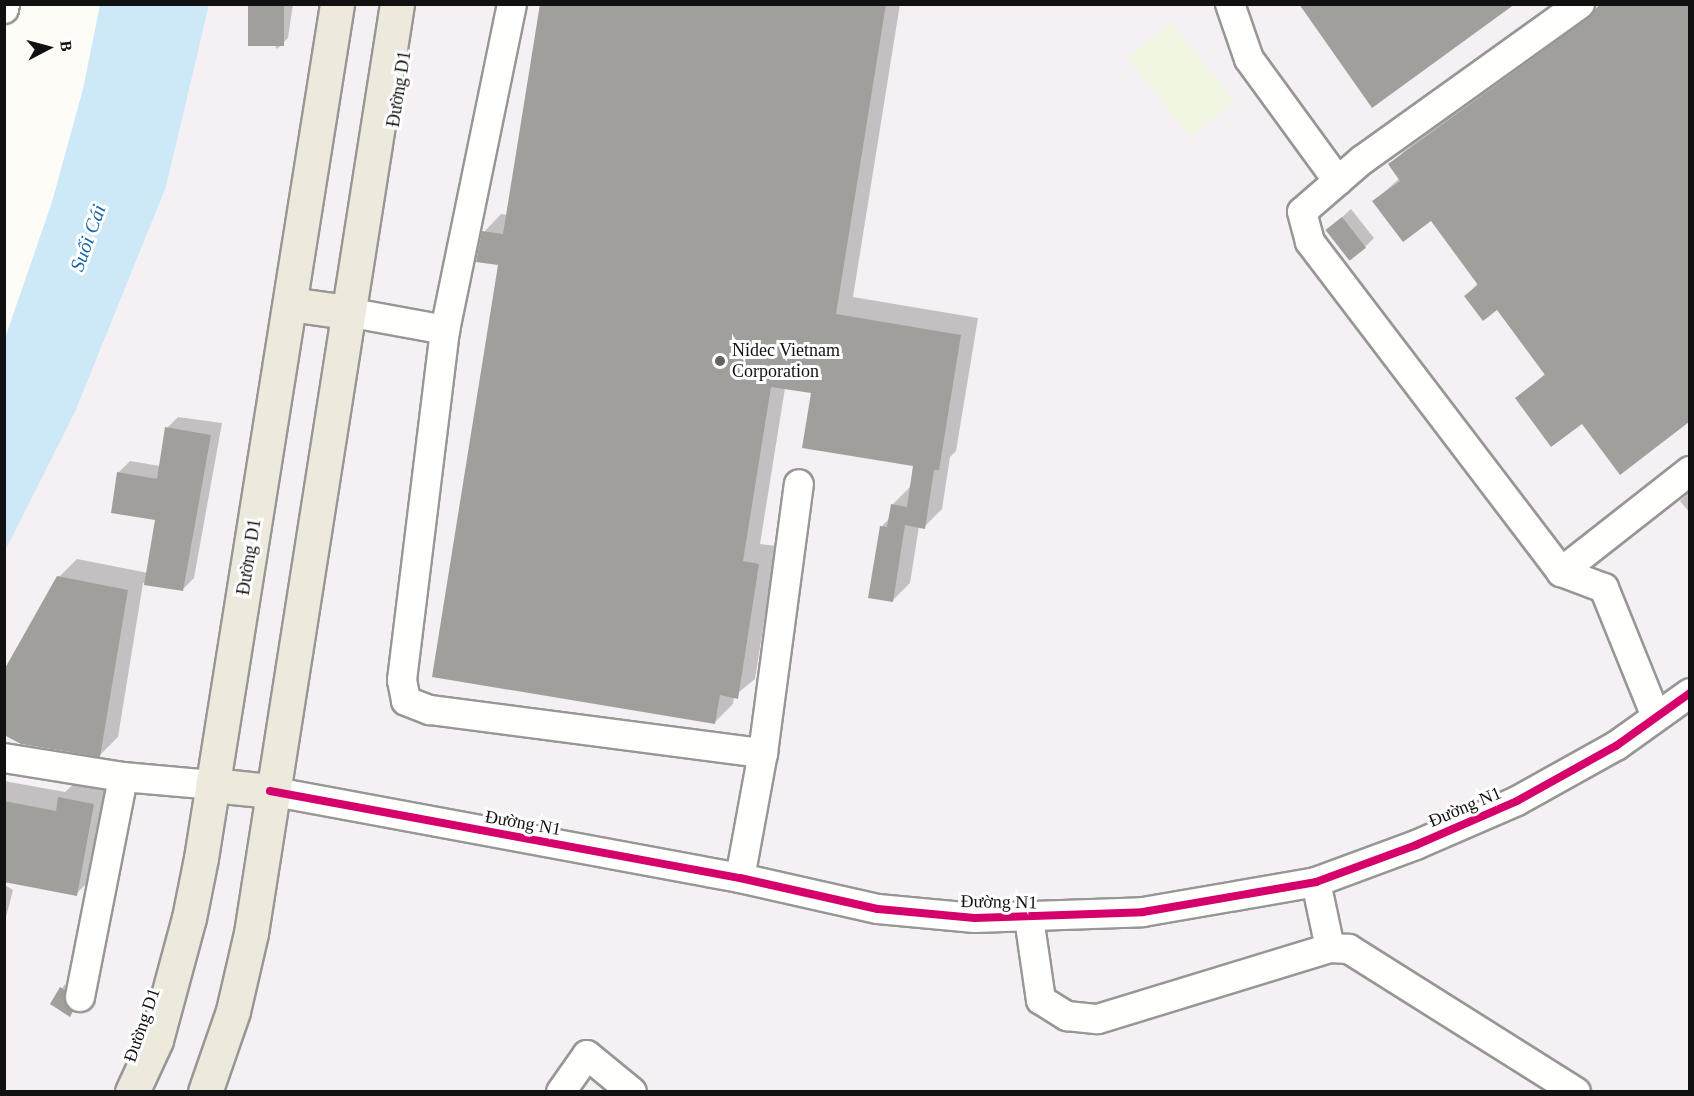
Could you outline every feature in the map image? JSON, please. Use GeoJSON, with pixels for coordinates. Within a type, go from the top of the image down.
{"type":"FeatureCollection","features":[{"type":"Feature","properties":{"kind":"main road","name":"Đường D1"},"geometry":{"type":"LineString","coordinates":[[132,1092],[156,1040],[189,918],[201,858],[337,4]]}},
{"type":"Feature","properties":{"kind":"main road","name":"Đường D1"},"geometry":{"type":"LineString","coordinates":[[205,1092],[233,1011],[251,933],[270,791],[397,4]]}},
{"type":"Feature","properties":{"kind":"main road","name":"Đường D1"},"geometry":{"type":"LineString","coordinates":[[360,238],[381,210],[412,4]]}},
{"type":"Feature","properties":{"kind":"main road"},"geometry":{"type":"LineString","coordinates":[[290,304],[348,312]]}},
{"type":"Feature","properties":{"kind":"main road"},"geometry":{"type":"LineString","coordinates":[[212,785],[270,791]]}},
{"type":"Feature","properties":{"kind":"main road","name":"Đường D1"},"geometry":{"type":"LineString","coordinates":[[120,1092],[143,1030],[178,897],[201,858]]}},
{"type":"Feature","properties":{"kind":"main road"},"geometry":{"type":"LineString","coordinates":[[226,1092],[256,985],[270,909],[257,878]]}},
{"type":"Feature","properties":{"kind":"street"},"geometry":{"type":"LineString","coordinates":[[4,9],[5,4]]}},
{"type":"Feature","properties":{"kind":"street"},"geometry":{"type":"LineString","coordinates":[[512,4],[445,330],[402,680],[406,701],[430,710],[763,753]]}},
{"type":"Feature","properties":{"kind":"street"},"geometry":{"type":"LineString","coordinates":[[1230,4],[1249,59],[1338,181]]}},
{"type":"Feature","properties":{"kind":"street"},"geometry":{"type":"LineString","coordinates":[[1580,4],[1338,181],[1302,212],[1310,242],[1562,572],[1604,588],[1656,717]]}},
{"type":"Feature","properties":{"kind":"street"},"geometry":{"type":"LineString","coordinates":[[348,312],[445,330]]}},
{"type":"Feature","properties":{"kind":"street"},"geometry":{"type":"LineString","coordinates":[[1562,572],[1689,471]]}},
{"type":"Feature","properties":{"kind":"street"},"geometry":{"type":"LineString","coordinates":[[740,878],[763,753],[799,484]]}},
{"type":"Feature","properties":{"kind":"street","name":"Đường N1"},"geometry":{"type":"LineString","coordinates":[[270,791],[740,878],[878,909],[975,918],[1029,918],[1143,912],[1316,882],[1517,801],[1616,746],[1689,693]]}},
{"type":"Feature","properties":{"kind":"street"},"geometry":{"type":"LineString","coordinates":[[4,758],[123,777],[212,785]]}},
{"type":"Feature","properties":{"kind":"street"},"geometry":{"type":"LineString","coordinates":[[80,998],[123,777]]}},
{"type":"Feature","properties":{"kind":"street"},"geometry":{"type":"LineString","coordinates":[[1316,882],[1330,948]]}},
{"type":"Feature","properties":{"kind":"street"},"geometry":{"type":"LineString","coordinates":[[1029,918],[1041,1000],[1067,1016],[1098,1019],[1330,948],[1349,949],[1576,1092]]}},
{"type":"Feature","properties":{"kind":"street"},"geometry":{"type":"LineString","coordinates":[[561,1092],[587,1055],[632,1092]]}},
{"type":"Feature","properties":{"kind":"shaded area"},"geometry":{"type":"Polygon","coordinates":[[[209,5],[1689,5],[1689,1091],[5,1091],[4,551],[75,412],[166,187],[209,5]]]}},
{"type":"Feature","properties":{"kind":"green space"},"geometry":{"type":"Polygon","coordinates":[[[1171,22],[1235,101],[1191,137],[1127,58],[1171,22]]]}},
{"type":"Feature","properties":{"kind":"water","name":"Suối Cái"},"geometry":{"type":"Polygon","coordinates":[[[100,5],[209,5],[166,187],[75,412],[5,551],[5,338],[52,202],[83,89],[100,5]]]}},
{"type":"Feature","properties":{"kind":"building"},"geometry":{"type":"Polygon","coordinates":[[[248,4],[284,4],[284,46],[248,46],[248,4]]]}},
{"type":"Feature","properties":{"kind":"building","name":"Nidec Vietnam Corporation"},"geometry":{"type":"Polygon","coordinates":[[[540,4],[886,4],[836,314],[961,335],[939,470],[934,470],[925,529],[905,525],[893,602],[868,598],[880,526],[887,527],[891,504],[907,507],[913,466],[802,448],[811,393],[771,387],[743,561],[759,564],[738,699],[720,695],[715,724],[432,677],[498,265],[476,262],[482,231],[503,234],[540,4]]]}},
{"type":"Feature","properties":{"kind":"building"},"geometry":{"type":"Polygon","coordinates":[[[1299,4],[1515,4],[1372,108],[1299,4]]]}},
{"type":"Feature","properties":{"kind":"building"},"geometry":{"type":"Polygon","coordinates":[[[1600,4],[1689,4],[1689,422],[1620,475],[1582,424],[1551,447],[1515,398],[1545,375],[1497,310],[1483,321],[1464,296],[1478,285],[1431,221],[1403,242],[1372,201],[1400,181],[1388,164],[1590,17],[1600,4]]]}},
{"type":"Feature","properties":{"kind":"building"},"geometry":{"type":"Polygon","coordinates":[[[1342,217],[1366,248],[1349,261],[1325,230],[1342,217]]]}},
{"type":"Feature","properties":{"kind":"building"},"geometry":{"type":"Polygon","coordinates":[[[165,427],[211,435],[183,591],[144,585],[155,520],[111,513],[117,472],[157,479],[165,427]]]}},
{"type":"Feature","properties":{"kind":"building"},"geometry":{"type":"Polygon","coordinates":[[[57,576],[128,590],[100,757],[21,744],[4,735],[4,670],[57,576]]]}},
{"type":"Feature","properties":{"kind":"building"},"geometry":{"type":"Polygon","coordinates":[[[58,797],[94,804],[77,896],[4,882],[4,801],[56,811],[58,797]]]}},
{"type":"Feature","properties":{"kind":"building"},"geometry":{"type":"Polygon","coordinates":[[[60,987],[65,990],[65,1003],[73,1011],[70,1017],[50,1004],[60,987]]]}},
{"type":"Feature","properties":{"kind":"cycle path"},"geometry":{"type":"LineString","coordinates":[[270,791],[740,878],[878,909],[975,918],[1143,912],[1316,882],[1416,845],[1517,801],[1616,746],[1690,693]]}},
{"type":"Feature","properties":{"kind":"place","name":"Nidec Vietnam Corporation"},"geometry":{"type":"Point","coordinates":[720,361]}}]}
